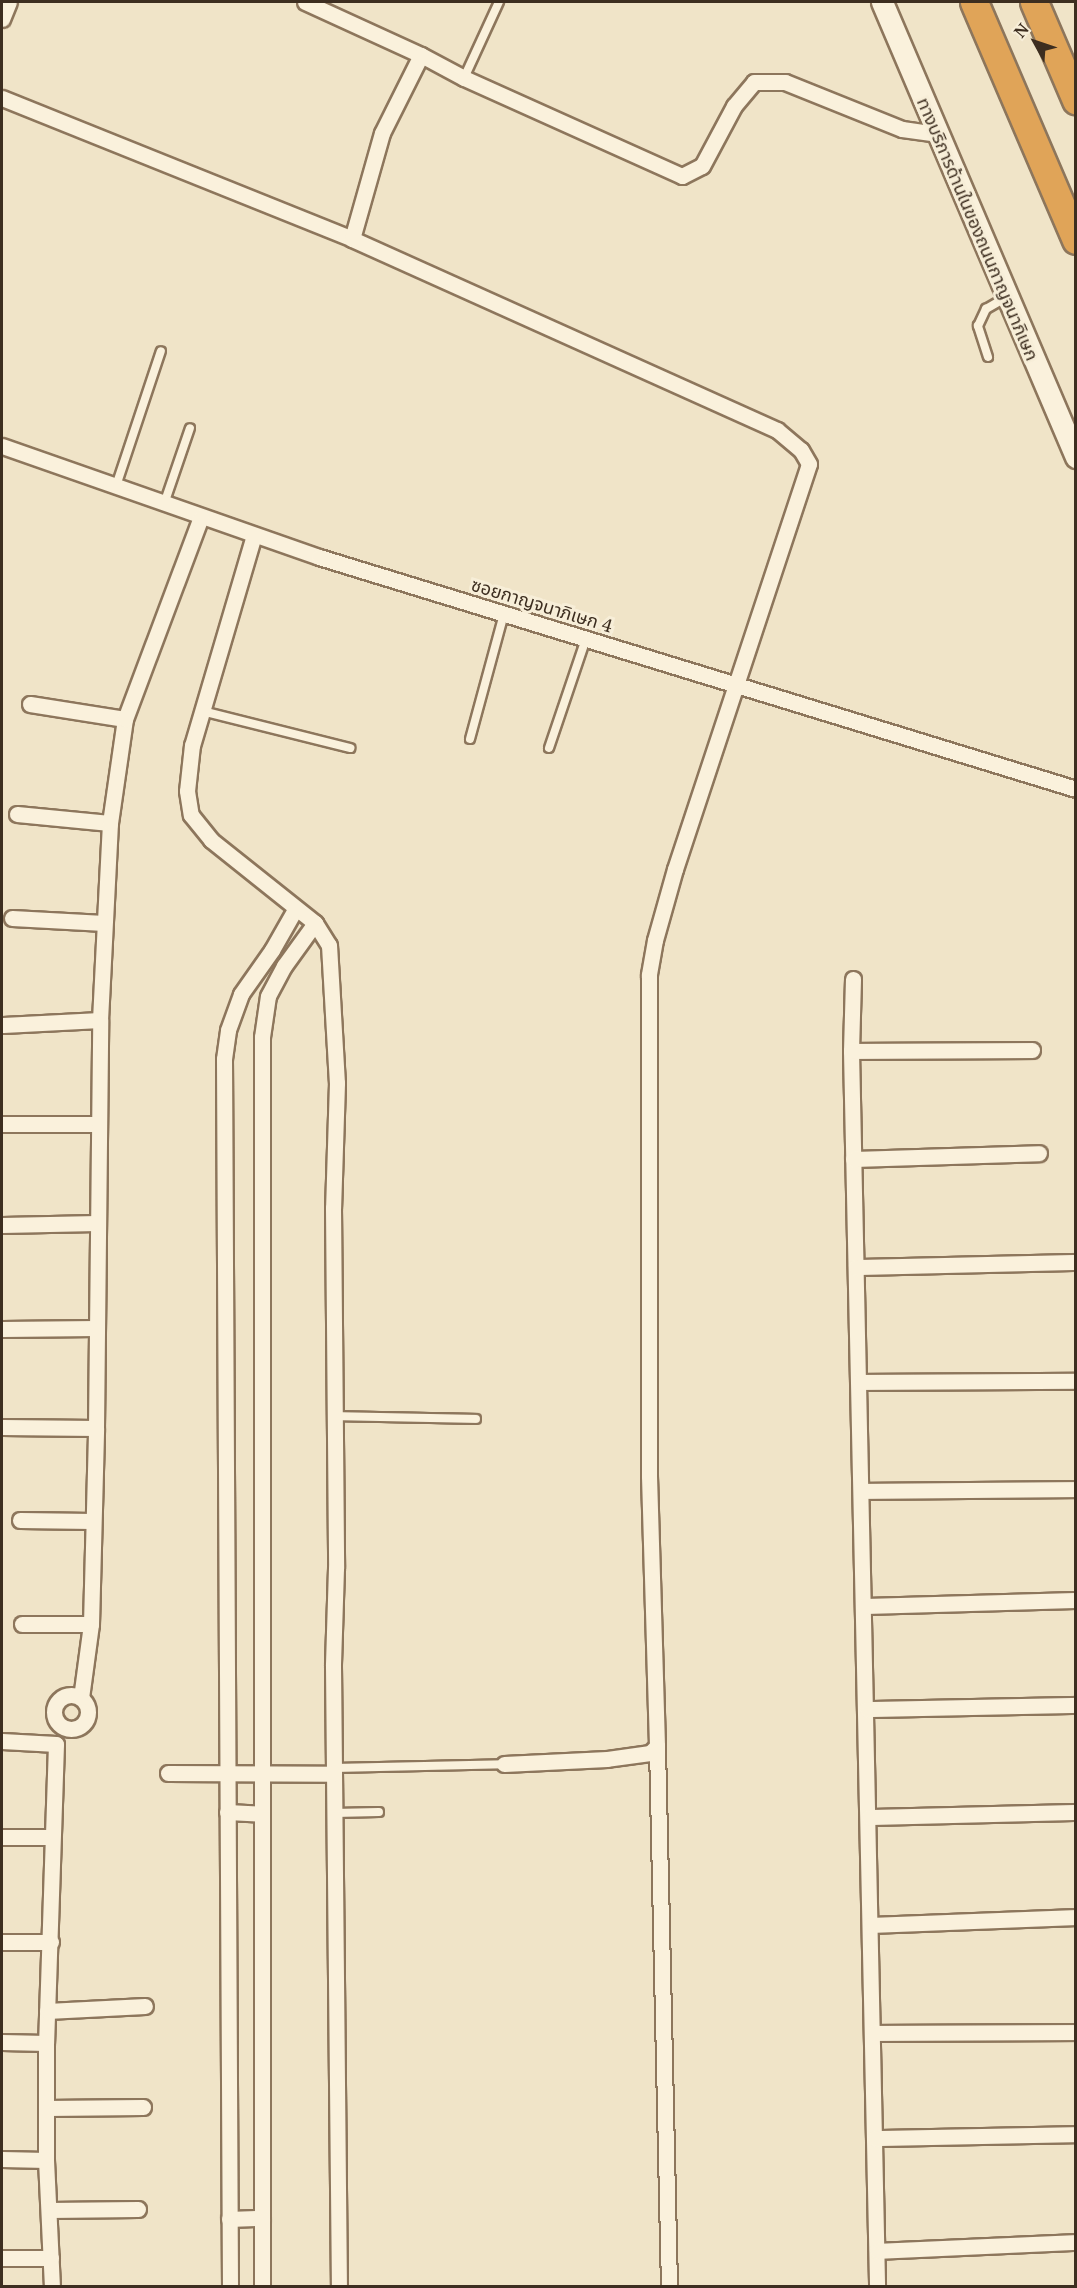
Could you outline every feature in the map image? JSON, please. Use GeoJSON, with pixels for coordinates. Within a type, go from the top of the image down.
{"type":"FeatureCollection","features":[{"type":"Feature","properties":{"kind":"highway"},"geometry":{"type":"LineString","coordinates":[[974,2],[1076,240]]}},
{"type":"Feature","properties":{"kind":"highway"},"geometry":{"type":"LineString","coordinates":[[1034,2],[1076,100]]}},
{"type":"Feature","properties":{"kind":"main road","name":"ทางบริการด้านในของถนนกาญจนาภิเษก"},"geometry":{"type":"LineString","coordinates":[[882,2],[1076,457]]}},
{"type":"Feature","properties":{"kind":"street"},"geometry":{"type":"LineString","coordinates":[[2,19],[9,2]]}},
{"type":"Feature","properties":{"kind":"street"},"geometry":{"type":"LineString","coordinates":[[305,2],[422,55],[464,78],[682,176],[702,166],[734,106],[754,82],[785,82],[902,129],[937,134]]}},
{"type":"Feature","properties":{"kind":"street"},"geometry":{"type":"LineString","coordinates":[[352,239],[382,133],[422,55]]}},
{"type":"Feature","properties":{"kind":"street"},"geometry":{"type":"LineString","coordinates":[[2,98],[352,239],[777,430],[801,450],[810,464],[675,869],[655,940],[649,975],[649,1476],[669,2286]]}},
{"type":"Feature","properties":{"kind":"street","name":"ซอยกาญจนาภิเษก 4"},"geometry":{"type":"LineString","coordinates":[[2,446],[254,535],[1076,789]]}},
{"type":"Feature","properties":{"kind":"street"},"geometry":{"type":"LineString","coordinates":[[81,1698],[92,1624],[100,1020],[110,823],[125,719],[201,517]]}},
{"type":"Feature","properties":{"kind":"street"},"geometry":{"type":"LineString","coordinates":[[254,535],[192,745],[187,791],[191,815],[210,840],[315,923],[329,945],[337,1083],[333,1208],[336,1568],[333,1666],[339,2286]]}},
{"type":"Feature","properties":{"kind":"street"},"geometry":{"type":"LineString","coordinates":[[30,704],[125,719]]}},
{"type":"Feature","properties":{"kind":"street"},"geometry":{"type":"LineString","coordinates":[[17,814],[110,823]]}},
{"type":"Feature","properties":{"kind":"street"},"geometry":{"type":"LineString","coordinates":[[230,2286],[224,1059],[228,1030],[241,994],[272,950],[296,908]]}},
{"type":"Feature","properties":{"kind":"street"},"geometry":{"type":"LineString","coordinates":[[12,918],[104,923]]}},
{"type":"Feature","properties":{"kind":"street"},"geometry":{"type":"LineString","coordinates":[[262,2286],[261,1037],[268,996],[284,966],[315,923]]}},
{"type":"Feature","properties":{"kind":"street"},"geometry":{"type":"LineString","coordinates":[[853,979],[851,1051],[867,1709],[877,2286]]}},
{"type":"Feature","properties":{"kind":"street"},"geometry":{"type":"LineString","coordinates":[[3,1024],[100,1020]]}},
{"type":"Feature","properties":{"kind":"street"},"geometry":{"type":"LineString","coordinates":[[851,1051],[1032,1050]]}},
{"type":"Feature","properties":{"kind":"street"},"geometry":{"type":"LineString","coordinates":[[2,1124],[98,1124]]}},
{"type":"Feature","properties":{"kind":"street"},"geometry":{"type":"LineString","coordinates":[[853,1159],[1040,1154]]}},
{"type":"Feature","properties":{"kind":"street"},"geometry":{"type":"LineString","coordinates":[[2,1225],[97,1223]]}},
{"type":"Feature","properties":{"kind":"street"},"geometry":{"type":"LineString","coordinates":[[856,1267],[1076,1262]]}},
{"type":"Feature","properties":{"kind":"street"},"geometry":{"type":"LineString","coordinates":[[2,1329],[96,1328]]}},
{"type":"Feature","properties":{"kind":"street"},"geometry":{"type":"LineString","coordinates":[[859,1382],[1076,1381]]}},
{"type":"Feature","properties":{"kind":"street"},"geometry":{"type":"LineString","coordinates":[[2,1427],[96,1428]]}},
{"type":"Feature","properties":{"kind":"street"},"geometry":{"type":"LineString","coordinates":[[861,1491],[1076,1489]]}},
{"type":"Feature","properties":{"kind":"street"},"geometry":{"type":"LineString","coordinates":[[20,1520],[92,1521]]}},
{"type":"Feature","properties":{"kind":"street"},"geometry":{"type":"LineString","coordinates":[[864,1606],[1076,1600]]}},
{"type":"Feature","properties":{"kind":"street"},"geometry":{"type":"LineString","coordinates":[[22,1624],[92,1624]]}},
{"type":"Feature","properties":{"kind":"street"},"geometry":{"type":"LineString","coordinates":[[73,1695],[81,1698],[87,1704],[88,1713],[85,1722],[78,1728],[70,1729],[61,1726],[55,1719],[54,1710],[57,1702],[64,1696],[73,1695]]}},
{"type":"Feature","properties":{"kind":"street"},"geometry":{"type":"LineString","coordinates":[[867,1709],[1076,1705]]}},
{"type":"Feature","properties":{"kind":"street"},"geometry":{"type":"LineString","coordinates":[[52,2286],[46,2160],[46,2043],[51,1942],[51,1837],[56,1744],[61,1726]]}},
{"type":"Feature","properties":{"kind":"street"},"geometry":{"type":"LineString","coordinates":[[2,1741],[56,1744]]}},
{"type":"Feature","properties":{"kind":"street"},"geometry":{"type":"LineString","coordinates":[[504,1764],[607,1760],[650,1753],[657,1746]]}},
{"type":"Feature","properties":{"kind":"street"},"geometry":{"type":"LineString","coordinates":[[168,1773],[262,1774],[334,1771]]}},
{"type":"Feature","properties":{"kind":"street"},"geometry":{"type":"LineString","coordinates":[[227,1812],[262,1814]]}},
{"type":"Feature","properties":{"kind":"street"},"geometry":{"type":"LineString","coordinates":[[869,1817],[1076,1812]]}},
{"type":"Feature","properties":{"kind":"street"},"geometry":{"type":"LineString","coordinates":[[2,1837],[51,1837]]}},
{"type":"Feature","properties":{"kind":"street"},"geometry":{"type":"LineString","coordinates":[[871,1925],[1076,1917]]}},
{"type":"Feature","properties":{"kind":"street"},"geometry":{"type":"LineString","coordinates":[[2,1942],[51,1942]]}},
{"type":"Feature","properties":{"kind":"street"},"geometry":{"type":"LineString","coordinates":[[47,2011],[145,2006]]}},
{"type":"Feature","properties":{"kind":"street"},"geometry":{"type":"LineString","coordinates":[[873,2033],[1076,2032]]}},
{"type":"Feature","properties":{"kind":"street"},"geometry":{"type":"LineString","coordinates":[[2,2042],[46,2043]]}},
{"type":"Feature","properties":{"kind":"street"},"geometry":{"type":"LineString","coordinates":[[46,2108],[143,2107]]}},
{"type":"Feature","properties":{"kind":"street"},"geometry":{"type":"LineString","coordinates":[[874,2138],[1076,2134]]}},
{"type":"Feature","properties":{"kind":"street"},"geometry":{"type":"LineString","coordinates":[[2,2159],[46,2160]]}},
{"type":"Feature","properties":{"kind":"street"},"geometry":{"type":"LineString","coordinates":[[49,2210],[138,2210]]}},
{"type":"Feature","properties":{"kind":"street"},"geometry":{"type":"LineString","coordinates":[[230,2219],[261,2218]]}},
{"type":"Feature","properties":{"kind":"street"},"geometry":{"type":"LineString","coordinates":[[877,2251],[1076,2242]]}},
{"type":"Feature","properties":{"kind":"street"},"geometry":{"type":"LineString","coordinates":[[2,2258],[51,2258]]}},
{"type":"Feature","properties":{"kind":"lane"},"geometry":{"type":"LineString","coordinates":[[464,78],[499,2]]}},
{"type":"Feature","properties":{"kind":"lane"},"geometry":{"type":"LineString","coordinates":[[988,357],[979,338],[980,317],[986,309],[1007,297]]}},
{"type":"Feature","properties":{"kind":"lane"},"geometry":{"type":"LineString","coordinates":[[116,486],[161,351]]}},
{"type":"Feature","properties":{"kind":"lane"},"geometry":{"type":"LineString","coordinates":[[164,504],[190,428]]}},
{"type":"Feature","properties":{"kind":"lane"},"geometry":{"type":"LineString","coordinates":[[470,739],[504,614]]}},
{"type":"Feature","properties":{"kind":"lane"},"geometry":{"type":"LineString","coordinates":[[549,748],[586,639]]}},
{"type":"Feature","properties":{"kind":"lane"},"geometry":{"type":"LineString","coordinates":[[201,711],[350,748]]}},
{"type":"Feature","properties":{"kind":"lane"},"geometry":{"type":"LineString","coordinates":[[334,1416],[476,1419]]}},
{"type":"Feature","properties":{"kind":"lane"},"geometry":{"type":"LineString","coordinates":[[334,1771],[504,1764]]}},
{"type":"Feature","properties":{"kind":"lane"},"geometry":{"type":"LineString","coordinates":[[334,1813],[379,1812]]}}]}
